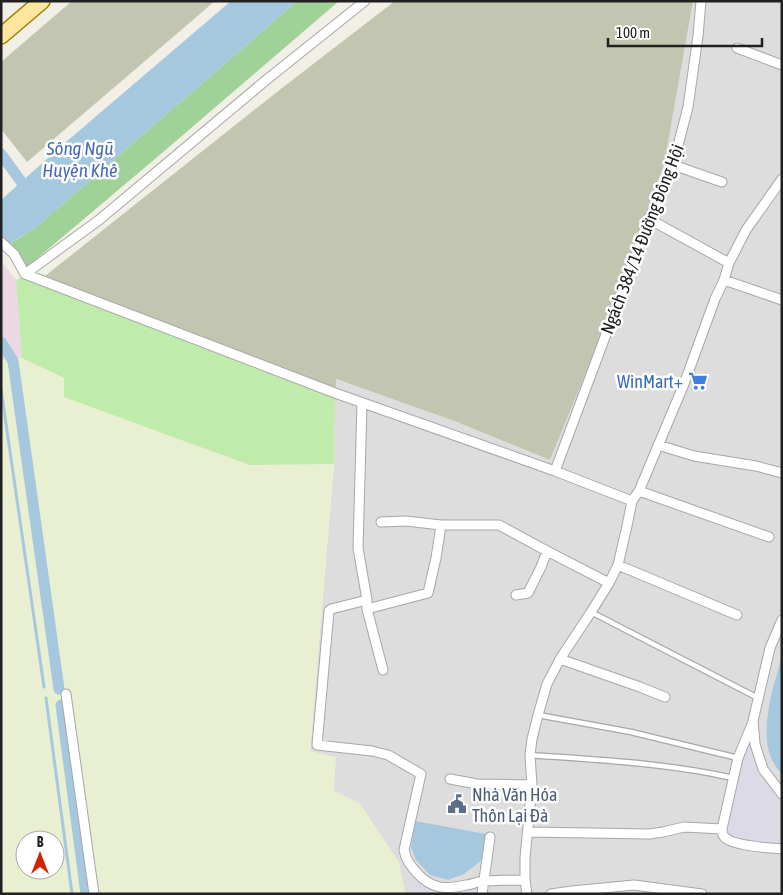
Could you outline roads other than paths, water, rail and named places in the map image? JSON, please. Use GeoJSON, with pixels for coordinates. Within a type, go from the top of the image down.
{"type":"FeatureCollection","features":[{"type":"Feature","properties":{"kind":"main road"},"geometry":{"type":"LineString","coordinates":[[1,36],[42,1]]}},
{"type":"Feature","properties":{"kind":"street"},"geometry":{"type":"LineString","coordinates":[[26,274],[99,220],[258,87],[365,1]]}},
{"type":"Feature","properties":{"kind":"street","name":"Ngách 384/14 Đường Đông Hội"},"geometry":{"type":"LineString","coordinates":[[555,470],[649,219],[672,165],[688,107],[701,1]]}},
{"type":"Feature","properties":{"kind":"street"},"geometry":{"type":"LineString","coordinates":[[737,48],[782,65]]}},
{"type":"Feature","properties":{"kind":"street"},"geometry":{"type":"LineString","coordinates":[[672,165],[722,182]]}},
{"type":"Feature","properties":{"kind":"street"},"geometry":{"type":"LineString","coordinates":[[528,894],[524,880],[532,785],[530,755],[532,739],[547,684],[560,659],[609,583],[618,565],[632,501],[639,491],[684,384],[714,299],[724,280],[729,262],[746,230],[782,179]]}},
{"type":"Feature","properties":{"kind":"street"},"geometry":{"type":"LineString","coordinates":[[649,219],[729,262]]}},
{"type":"Feature","properties":{"kind":"street"},"geometry":{"type":"LineString","coordinates":[[1,242],[14,254],[26,274],[362,403],[555,470],[632,501]]}},
{"type":"Feature","properties":{"kind":"street"},"geometry":{"type":"LineString","coordinates":[[724,280],[782,300]]}},
{"type":"Feature","properties":{"kind":"street"},"geometry":{"type":"LineString","coordinates":[[362,403],[358,548],[367,605],[383,670]]}},
{"type":"Feature","properties":{"kind":"street"},"geometry":{"type":"LineString","coordinates":[[658,445],[694,456],[756,466],[782,473]]}},
{"type":"Feature","properties":{"kind":"street"},"geometry":{"type":"LineString","coordinates":[[639,491],[769,537]]}},
{"type":"Feature","properties":{"kind":"street"},"geometry":{"type":"LineString","coordinates":[[381,522],[406,521],[441,525],[499,526],[609,583]]}},
{"type":"Feature","properties":{"kind":"street"},"geometry":{"type":"LineString","coordinates":[[441,525],[428,593],[367,605],[331,609],[329,611],[317,745],[372,751],[388,755],[421,774],[404,850],[405,858],[424,881],[445,888],[483,882],[524,880]]}},
{"type":"Feature","properties":{"kind":"street"},"geometry":{"type":"LineString","coordinates":[[516,595],[528,593],[547,551]]}},
{"type":"Feature","properties":{"kind":"street"},"geometry":{"type":"LineString","coordinates":[[618,565],[738,614]]}},
{"type":"Feature","properties":{"kind":"street"},"geometry":{"type":"LineString","coordinates":[[782,620],[770,648],[753,721],[738,758],[722,830],[722,834],[727,840],[782,850]]}},
{"type":"Feature","properties":{"kind":"street"},"geometry":{"type":"LineString","coordinates":[[560,659],[665,697]]}},
{"type":"Feature","properties":{"kind":"street"},"geometry":{"type":"LineString","coordinates":[[66,694],[94,894]]}},
{"type":"Feature","properties":{"kind":"street"},"geometry":{"type":"LineString","coordinates":[[753,721],[755,744],[763,769],[782,794]]}},
{"type":"Feature","properties":{"kind":"street"},"geometry":{"type":"LineString","coordinates":[[450,780],[477,784],[532,785]]}},
{"type":"Feature","properties":{"kind":"street"},"geometry":{"type":"LineString","coordinates":[[528,832],[650,834],[684,827],[722,830]]}},
{"type":"Feature","properties":{"kind":"street"},"geometry":{"type":"LineString","coordinates":[[482,894],[490,837]]}},
{"type":"Feature","properties":{"kind":"street"},"geometry":{"type":"LineString","coordinates":[[551,894],[634,886],[702,894]]}},
{"type":"Feature","properties":{"kind":"lane"},"geometry":{"type":"LineString","coordinates":[[591,612],[758,698]]}},
{"type":"Feature","properties":{"kind":"lane"},"geometry":{"type":"LineString","coordinates":[[538,715],[631,732],[738,758]]}},
{"type":"Feature","properties":{"kind":"lane"},"geometry":{"type":"LineString","coordinates":[[530,755],[636,763],[733,778]]}},
{"type":"Feature","properties":{"kind":"water","name":"Sông Ngũ Huyện Khê"},"geometry":{"type":"Polygon","coordinates":[[[231,1],[297,1],[35,228],[1,249],[1,200],[231,1]]]}},
{"type":"Feature","properties":{"kind":"water"},"geometry":{"type":"Polygon","coordinates":[[[782,656],[782,775],[771,758],[767,744],[767,719],[782,656]]]}},
{"type":"Feature","properties":{"kind":"water"},"geometry":{"type":"Polygon","coordinates":[[[415,821],[486,834],[482,860],[464,874],[448,880],[430,875],[416,860],[411,848],[415,821]]]}},
{"type":"Feature","properties":{"kind":"waterway"},"geometry":{"type":"LineString","coordinates":[[1,154],[28,191]]}},
{"type":"Feature","properties":{"kind":"waterway"},"geometry":{"type":"LineString","coordinates":[[1,342],[13,361],[59,689]]}},
{"type":"Feature","properties":{"kind":"waterway"},"geometry":{"type":"LineString","coordinates":[[1,389],[44,687]]}},
{"type":"Feature","properties":{"kind":"waterway"},"geometry":{"type":"LineString","coordinates":[[46,698],[72,894]]}},
{"type":"Feature","properties":{"kind":"waterway"},"geometry":{"type":"LineString","coordinates":[[61,705],[86,894]]}},
{"type":"Feature","properties":{"kind":"place","name":"WinMart+"},"geometry":{"type":"Point","coordinates":[698,381]}},
{"type":"Feature","properties":{"kind":"place","name":"Nhà Văn Hóa Thôn Lại Đà"},"geometry":{"type":"Point","coordinates":[457,804]}}]}
